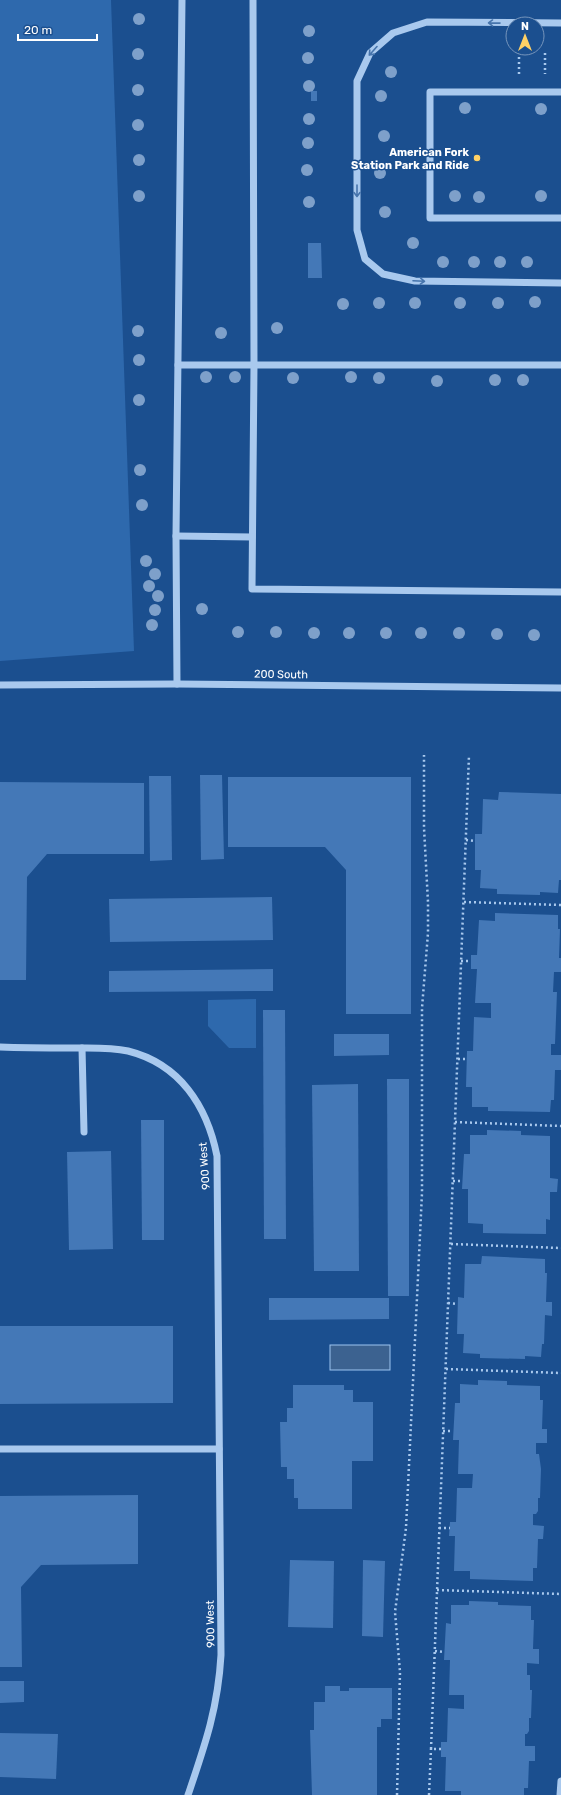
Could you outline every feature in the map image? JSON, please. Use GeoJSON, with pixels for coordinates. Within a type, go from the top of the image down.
{"type":"FeatureCollection","features":[{"type":"Feature","properties":{"kind":"street"},"geometry":{"type":"LineString","coordinates":[[177,684],[176,536],[182,0]]}},
{"type":"Feature","properties":{"kind":"street"},"geometry":{"type":"LineString","coordinates":[[253,0],[254,365],[252,589],[561,592]]}},
{"type":"Feature","properties":{"kind":"street"},"geometry":{"type":"LineString","coordinates":[[561,23],[427,22],[393,33],[370,53],[357,80],[357,230],[365,259],[383,274],[416,282],[561,283]]}},
{"type":"Feature","properties":{"kind":"street"},"geometry":{"type":"LineString","coordinates":[[561,92],[430,92],[430,218],[561,218]]}},
{"type":"Feature","properties":{"kind":"street"},"geometry":{"type":"LineString","coordinates":[[178,365],[561,365]]}},
{"type":"Feature","properties":{"kind":"street"},"geometry":{"type":"LineString","coordinates":[[176,536],[252,537]]}},
{"type":"Feature","properties":{"kind":"street","name":"200 South"},"geometry":{"type":"LineString","coordinates":[[0,685],[177,684],[561,688]]}},
{"type":"Feature","properties":{"kind":"street","name":"900 West"},"geometry":{"type":"LineString","coordinates":[[0,1047],[107,1048],[128,1052],[148,1059],[167,1070],[184,1084],[206,1117],[213,1136],[217,1156],[221,1655],[219,1683],[207,1740],[188,1795]]}},
{"type":"Feature","properties":{"kind":"street"},"geometry":{"type":"LineString","coordinates":[[82,1048],[84,1132]]}},
{"type":"Feature","properties":{"kind":"street"},"geometry":{"type":"LineString","coordinates":[[0,1449],[219,1449]]}},
{"type":"Feature","properties":{"kind":"street"},"geometry":{"type":"LineString","coordinates":[[560,1795],[561,1781]]}},
{"type":"Feature","properties":{"kind":"path"},"geometry":{"type":"LineString","coordinates":[[519,56],[520,92]]}},
{"type":"Feature","properties":{"kind":"path"},"geometry":{"type":"LineString","coordinates":[[545,56],[545,92]]}},
{"type":"Feature","properties":{"kind":"path"},"geometry":{"type":"LineString","coordinates":[[397,1795],[400,1672],[395,1612],[406,1528],[422,1193],[422,1008],[428,933],[424,828],[424,755]]}},
{"type":"Feature","properties":{"kind":"path"},"geometry":{"type":"LineString","coordinates":[[430,1795],[469,755]]}},
{"type":"Feature","properties":{"kind":"path"},"geometry":{"type":"LineString","coordinates":[[466,840],[475,841]]}},
{"type":"Feature","properties":{"kind":"path"},"geometry":{"type":"LineString","coordinates":[[464,902],[561,905]]}},
{"type":"Feature","properties":{"kind":"path"},"geometry":{"type":"LineString","coordinates":[[461,961],[471,961]]}},
{"type":"Feature","properties":{"kind":"path"},"geometry":{"type":"LineString","coordinates":[[458,1058],[467,1059]]}},
{"type":"Feature","properties":{"kind":"path"},"geometry":{"type":"LineString","coordinates":[[455,1122],[561,1126]]}},
{"type":"Feature","properties":{"kind":"path"},"geometry":{"type":"LineString","coordinates":[[453,1181],[462,1181]]}},
{"type":"Feature","properties":{"kind":"path"},"geometry":{"type":"LineString","coordinates":[[450,1244],[561,1248]]}},
{"type":"Feature","properties":{"kind":"path"},"geometry":{"type":"LineString","coordinates":[[448,1303],[457,1304]]}},
{"type":"Feature","properties":{"kind":"path"},"geometry":{"type":"LineString","coordinates":[[446,1369],[561,1373]]}},
{"type":"Feature","properties":{"kind":"path"},"geometry":{"type":"LineString","coordinates":[[443,1431],[453,1431]]}},
{"type":"Feature","properties":{"kind":"path"},"geometry":{"type":"LineString","coordinates":[[439,1528],[450,1528]]}},
{"type":"Feature","properties":{"kind":"path"},"geometry":{"type":"LineString","coordinates":[[437,1590],[561,1594]]}},
{"type":"Feature","properties":{"kind":"path"},"geometry":{"type":"LineString","coordinates":[[435,1651],[444,1652]]}},
{"type":"Feature","properties":{"kind":"path"},"geometry":{"type":"LineString","coordinates":[[431,1749],[441,1749]]}},
{"type":"Feature","properties":{"kind":"shaded area"},"geometry":{"type":"Polygon","coordinates":[[[0,0],[111,0],[134,651],[0,661],[0,0]]]}},
{"type":"Feature","properties":{"kind":"shaded area"},"geometry":{"type":"Polygon","coordinates":[[[256,999],[256,1048],[229,1048],[208,1026],[208,1000],[256,999]]]}},
{"type":"Feature","properties":{"kind":"shaded area"},"geometry":{"type":"Polygon","coordinates":[[[330,1345],[390,1345],[390,1370],[330,1370],[330,1345]]]}},
{"type":"Feature","properties":{"kind":"building"},"geometry":{"type":"Polygon","coordinates":[[[311,91],[317,91],[317,101],[311,101],[311,91]]]}},
{"type":"Feature","properties":{"kind":"building"},"geometry":{"type":"Polygon","coordinates":[[[308,243],[321,243],[322,278],[308,278],[308,243]]]}},
{"type":"Feature","properties":{"kind":"building"},"geometry":{"type":"Polygon","coordinates":[[[200,775],[222,775],[224,859],[201,860],[200,775]]]}},
{"type":"Feature","properties":{"kind":"building"},"geometry":{"type":"Polygon","coordinates":[[[149,776],[171,776],[172,860],[150,861],[149,776]]]}},
{"type":"Feature","properties":{"kind":"building"},"geometry":{"type":"Polygon","coordinates":[[[228,777],[411,777],[411,1014],[346,1014],[346,870],[325,847],[228,847],[228,777]]]}},
{"type":"Feature","properties":{"kind":"building"},"geometry":{"type":"Polygon","coordinates":[[[0,782],[144,783],[144,854],[47,854],[27,877],[26,980],[0,980],[0,782]]]}},
{"type":"Feature","properties":{"kind":"building"},"geometry":{"type":"Polygon","coordinates":[[[499,792],[561,794],[561,880],[559,880],[558,893],[540,892],[540,895],[497,894],[497,889],[480,888],[481,870],[475,870],[475,834],[482,834],[483,799],[498,800],[499,792]]]}},
{"type":"Feature","properties":{"kind":"building"},"geometry":{"type":"Polygon","coordinates":[[[272,897],[273,940],[110,942],[109,899],[272,897]]]}},
{"type":"Feature","properties":{"kind":"building"},"geometry":{"type":"Polygon","coordinates":[[[495,913],[558,915],[558,929],[560,929],[559,958],[561,958],[561,972],[554,972],[553,992],[557,992],[555,1044],[551,1044],[551,1055],[561,1055],[561,1070],[555,1070],[554,1100],[551,1100],[550,1112],[488,1111],[488,1107],[472,1107],[472,1087],[466,1087],[467,1051],[473,1051],[474,1017],[491,1018],[491,1003],[475,1003],[477,969],[471,969],[471,955],[477,955],[479,920],[495,921],[495,913]]]}},
{"type":"Feature","properties":{"kind":"building"},"geometry":{"type":"Polygon","coordinates":[[[273,969],[273,991],[109,992],[109,971],[273,969]]]}},
{"type":"Feature","properties":{"kind":"building"},"geometry":{"type":"Polygon","coordinates":[[[263,1010],[285,1010],[286,1239],[264,1239],[263,1010]]]}},
{"type":"Feature","properties":{"kind":"building"},"geometry":{"type":"Polygon","coordinates":[[[334,1034],[389,1034],[389,1055],[334,1056],[334,1034]]]}},
{"type":"Feature","properties":{"kind":"building"},"geometry":{"type":"Polygon","coordinates":[[[387,1079],[409,1079],[409,1296],[388,1296],[387,1079]]]}},
{"type":"Feature","properties":{"kind":"building"},"geometry":{"type":"Polygon","coordinates":[[[358,1084],[359,1271],[314,1271],[312,1085],[358,1084]]]}},
{"type":"Feature","properties":{"kind":"building"},"geometry":{"type":"Polygon","coordinates":[[[141,1120],[164,1120],[164,1240],[142,1240],[141,1120]]]}},
{"type":"Feature","properties":{"kind":"building"},"geometry":{"type":"Polygon","coordinates":[[[487,1130],[521,1131],[521,1135],[550,1136],[550,1178],[558,1179],[557,1192],[550,1192],[550,1220],[546,1219],[546,1234],[483,1233],[483,1224],[468,1223],[468,1189],[462,1189],[464,1154],[470,1154],[470,1135],[487,1135],[487,1130]]]}},
{"type":"Feature","properties":{"kind":"building"},"geometry":{"type":"Polygon","coordinates":[[[111,1151],[113,1249],[69,1250],[67,1152],[111,1151]]]}},
{"type":"Feature","properties":{"kind":"building"},"geometry":{"type":"Polygon","coordinates":[[[482,1256],[545,1259],[545,1273],[547,1273],[546,1302],[552,1302],[552,1316],[545,1315],[544,1344],[542,1344],[541,1357],[525,1356],[525,1359],[480,1358],[480,1354],[463,1353],[464,1334],[457,1334],[458,1297],[464,1298],[465,1264],[481,1264],[482,1256]]]}},
{"type":"Feature","properties":{"kind":"building"},"geometry":{"type":"Polygon","coordinates":[[[269,1298],[389,1298],[389,1319],[269,1320],[269,1298]]]}},
{"type":"Feature","properties":{"kind":"building"},"geometry":{"type":"Polygon","coordinates":[[[0,1326],[173,1326],[173,1403],[0,1404],[0,1326]]]}},
{"type":"Feature","properties":{"kind":"building"},"geometry":{"type":"Polygon","coordinates":[[[478,1380],[507,1381],[507,1385],[540,1386],[540,1400],[543,1400],[542,1429],[547,1429],[547,1443],[536,1443],[536,1454],[539,1454],[541,1469],[540,1498],[538,1498],[538,1511],[536,1514],[533,1514],[533,1525],[544,1526],[543,1539],[538,1539],[537,1568],[533,1568],[533,1581],[470,1579],[470,1571],[454,1571],[455,1536],[449,1536],[450,1522],[456,1522],[457,1488],[472,1488],[473,1474],[458,1474],[459,1440],[453,1440],[455,1403],[460,1403],[460,1384],[478,1385],[478,1380]]]}},
{"type":"Feature","properties":{"kind":"building"},"geometry":{"type":"Polygon","coordinates":[[[293,1385],[344,1385],[344,1390],[353,1390],[353,1402],[373,1402],[373,1461],[352,1461],[352,1509],[298,1509],[298,1498],[294,1498],[294,1479],[287,1479],[287,1467],[281,1467],[280,1422],[287,1422],[287,1408],[293,1408],[293,1385]]]}},
{"type":"Feature","properties":{"kind":"building"},"geometry":{"type":"Polygon","coordinates":[[[138,1495],[138,1564],[41,1565],[21,1587],[22,1667],[0,1667],[0,1496],[138,1495]]]}},
{"type":"Feature","properties":{"kind":"building"},"geometry":{"type":"Polygon","coordinates":[[[290,1560],[334,1561],[333,1628],[288,1627],[290,1560]]]}},
{"type":"Feature","properties":{"kind":"building"},"geometry":{"type":"Polygon","coordinates":[[[363,1560],[385,1561],[383,1637],[362,1636],[363,1560]]]}},
{"type":"Feature","properties":{"kind":"building"},"geometry":{"type":"Polygon","coordinates":[[[469,1601],[498,1602],[498,1605],[531,1606],[531,1620],[534,1620],[533,1649],[539,1649],[539,1664],[527,1663],[527,1675],[530,1675],[530,1690],[532,1690],[531,1718],[529,1718],[529,1731],[525,1734],[525,1746],[535,1746],[535,1761],[529,1761],[528,1788],[524,1788],[524,1795],[461,1795],[461,1791],[445,1791],[446,1757],[441,1757],[441,1742],[447,1742],[448,1708],[464,1709],[464,1695],[449,1695],[450,1660],[444,1660],[446,1623],[451,1624],[451,1605],[469,1605],[469,1601]]]}},
{"type":"Feature","properties":{"kind":"building"},"geometry":{"type":"Polygon","coordinates":[[[0,1681],[24,1681],[24,1702],[0,1703],[0,1681]]]}},
{"type":"Feature","properties":{"kind":"building"},"geometry":{"type":"Polygon","coordinates":[[[325,1686],[340,1686],[340,1691],[349,1691],[349,1688],[392,1688],[392,1719],[381,1719],[381,1727],[377,1727],[377,1795],[312,1795],[310,1730],[314,1730],[314,1702],[325,1702],[325,1686]]]}},
{"type":"Feature","properties":{"kind":"building"},"geometry":{"type":"Polygon","coordinates":[[[0,1733],[58,1734],[56,1779],[0,1777],[0,1733]]]}},
{"type":"Feature","properties":{"kind":"place","name":"American Fork Station Park and Ride"},"geometry":{"type":"Point","coordinates":[477,158]}}]}
